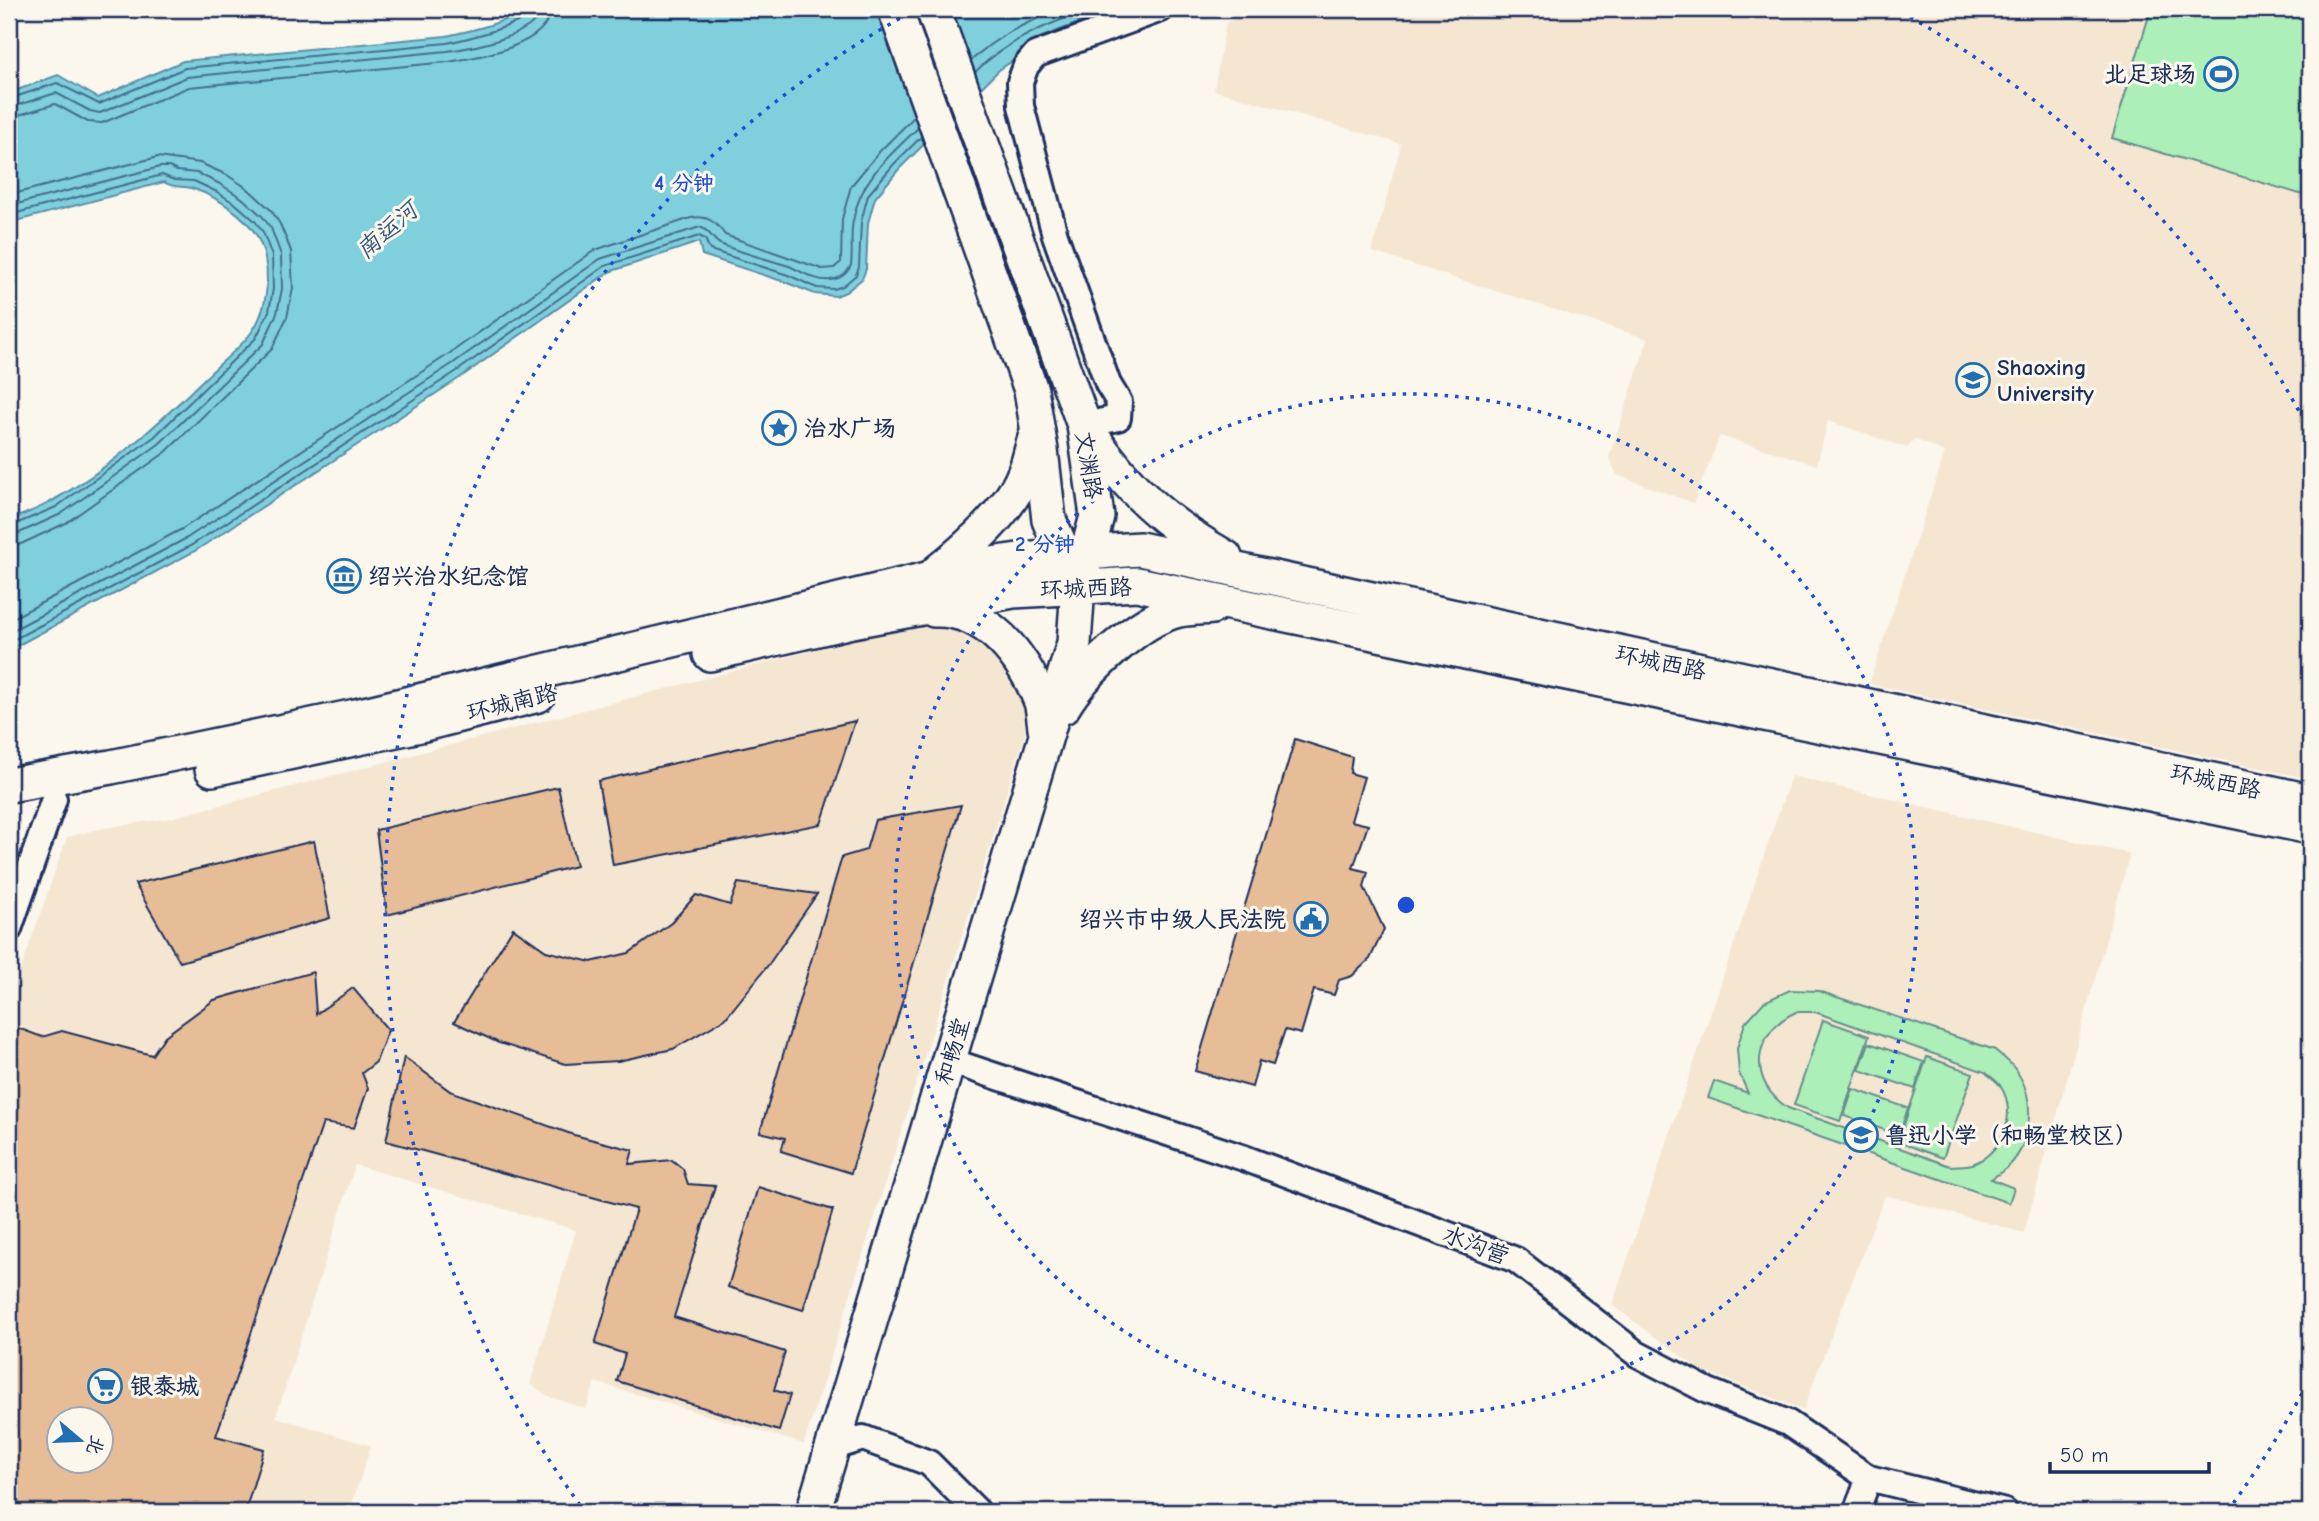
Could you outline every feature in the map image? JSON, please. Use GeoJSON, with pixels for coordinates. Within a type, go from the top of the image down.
{"type":"FeatureCollection","features":[{"type":"Feature","properties":{"kind":"main road","name":"文渊路"},"geometry":{"type":"LineString","coordinates":[[895,9],[1031,390],[1049,520],[1075,554],[1078,587]]}},
{"type":"Feature","properties":{"kind":"main road","name":"文渊路"},"geometry":{"type":"LineString","coordinates":[[933,9],[1084,425],[1097,516],[1075,554]]}},
{"type":"Feature","properties":{"kind":"main road"},"geometry":{"type":"LineString","coordinates":[[1084,425],[1109,461],[1150,506],[1197,541],[1272,578]]}},
{"type":"Feature","properties":{"kind":"main road"},"geometry":{"type":"LineString","coordinates":[[931,577],[969,546],[1000,511],[1023,476],[1038,428]]}},
{"type":"Feature","properties":{"kind":"main road","name":"环城西路"},"geometry":{"type":"LineString","coordinates":[[1012,576],[1075,554],[1140,549],[2310,802]]}},
{"type":"Feature","properties":{"kind":"main road","name":"环城西路"},"geometry":{"type":"LineString","coordinates":[[1012,576],[1078,587],[1137,584],[2310,827]]}},
{"type":"Feature","properties":{"kind":"main road","name":"环城南路"},"geometry":{"type":"LineString","coordinates":[[9,785],[111,767],[356,716],[931,577],[1012,576]]}},
{"type":"Feature","properties":{"kind":"main road","name":"环城南路"},"geometry":{"type":"LineString","coordinates":[[9,807],[299,752],[419,725],[852,621],[908,611],[1012,576]]}},
{"type":"Feature","properties":{"kind":"main road","name":"和畅堂"},"geometry":{"type":"LineString","coordinates":[[813,1512],[1074,643],[1078,587]]}},
{"type":"Feature","properties":{"kind":"main road"},"geometry":{"type":"LineString","coordinates":[[1046,737],[1073,689],[1101,659],[1142,628],[1177,610],[1215,607],[1264,611]]}},
{"type":"Feature","properties":{"kind":"main road"},"geometry":{"type":"LineString","coordinates":[[908,611],[949,609],[968,616],[998,634],[1024,666],[1042,705],[1046,737]]}},
{"type":"Feature","properties":{"kind":"street"},"geometry":{"type":"LineString","coordinates":[[1084,425],[1118,418],[1119,402],[1108,384],[1055,235],[1021,106],[1020,82],[1026,66],[1035,55],[1161,9]]}},
{"type":"Feature","properties":{"kind":"street"},"geometry":{"type":"LineString","coordinates":[[9,929],[54,799]]}},
{"type":"Feature","properties":{"kind":"street","name":"水沟营"},"geometry":{"type":"LineString","coordinates":[[950,1061],[1244,1158],[1516,1260],[1637,1354],[1708,1391],[1788,1423],[1870,1478],[2005,1512]]}},
{"type":"Feature","properties":{"kind":"street"},"geometry":{"type":"LineString","coordinates":[[831,1448],[863,1438],[929,1463],[978,1512]]}},
{"type":"Feature","properties":{"kind":"street"},"geometry":{"type":"LineString","coordinates":[[1856,1512],[1870,1478]]}},
{"type":"Feature","properties":{"kind":"shaded area","name":"Shaoxing University"},"geometry":{"type":"Polygon","coordinates":[[[1281,9],[2310,9],[2310,779],[1869,684],[1945,452],[1914,439],[1907,448],[1828,421],[1817,465],[1720,436],[1693,503],[1617,475],[1609,457],[1648,339],[1372,252],[1401,144],[1214,90],[1226,22],[1281,9]]]}},
{"type":"Feature","properties":{"kind":"shaded area"},"geometry":{"type":"Polygon","coordinates":[[[963,622],[1023,684],[1025,734],[804,1444],[595,1382],[586,1409],[550,1397],[530,1384],[576,1230],[355,1165],[276,1417],[371,1446],[349,1512],[9,1512],[9,1003],[67,837],[104,828],[171,818],[906,626],[963,622]]]}},
{"type":"Feature","properties":{"kind":"shaded area","name":"鲁迅小学（和畅堂校区）"},"geometry":{"type":"Polygon","coordinates":[[[1791,776],[2130,854],[2024,1233],[1885,1195],[1803,1410],[1699,1369],[1612,1305],[1791,776]]]}},
{"type":"Feature","properties":{"kind":"green space","name":"北足球场"},"geometry":{"type":"Polygon","coordinates":[[[2151,9],[2310,9],[2310,197],[2112,138],[2151,9]]]}},
{"type":"Feature","properties":{"kind":"green space"},"geometry":{"type":"Polygon","coordinates":[[[1790,990],[1819,991],[1995,1050],[2008,1061],[2022,1080],[2029,1105],[2027,1132],[2017,1156],[2009,1166],[1991,1179],[2014,1188],[2009,1203],[1708,1098],[1714,1081],[1748,1093],[1739,1073],[1737,1048],[1745,1023],[1764,1002],[1790,990]],[[1796,1012],[1781,1021],[1763,1044],[1760,1058],[1766,1085],[1788,1108],[1950,1166],[1970,1165],[1992,1152],[2004,1132],[2008,1109],[2000,1085],[1985,1072],[1815,1012],[1796,1012]]]}},
{"type":"Feature","properties":{"kind":"green space"},"geometry":{"type":"Polygon","coordinates":[[[1823,1020],[1869,1036],[1840,1121],[1794,1105],[1823,1020]]]}},
{"type":"Feature","properties":{"kind":"green space"},"geometry":{"type":"Polygon","coordinates":[[[1869,1043],[1924,1062],[1915,1089],[1859,1070],[1869,1043]]]}},
{"type":"Feature","properties":{"kind":"green space"},"geometry":{"type":"Polygon","coordinates":[[[1927,1057],[1973,1073],[1943,1158],[1898,1142],[1927,1057]]]}},
{"type":"Feature","properties":{"kind":"green space"},"geometry":{"type":"Polygon","coordinates":[[[1853,1089],[1908,1108],[1899,1135],[1844,1116],[1853,1089]]]}},
{"type":"Feature","properties":{"kind":"water","name":"南运河"},"geometry":{"type":"Polygon","coordinates":[[[529,9],[1136,9],[1027,51],[999,70],[899,169],[875,198],[868,223],[866,269],[862,279],[846,292],[836,296],[815,294],[702,255],[699,242],[609,272],[461,377],[195,551],[9,650],[9,521],[47,504],[94,475],[170,412],[235,350],[251,333],[262,311],[267,272],[257,236],[238,214],[203,192],[164,182],[9,223],[9,93],[58,75],[98,98],[183,61],[446,36],[489,26],[529,9]]]}},
{"type":"Feature","properties":{"kind":"building"},"geometry":{"type":"Polygon","coordinates":[[[855,721],[821,824],[613,865],[598,781],[855,721]]]}},
{"type":"Feature","properties":{"kind":"building","name":"绍兴市中级人民法院"},"geometry":{"type":"Polygon","coordinates":[[[1295,739],[1352,757],[1350,773],[1364,777],[1351,821],[1368,825],[1353,868],[1368,872],[1364,887],[1384,929],[1370,959],[1352,976],[1339,980],[1334,995],[1314,990],[1301,1034],[1285,1030],[1273,1065],[1259,1061],[1252,1087],[1195,1071],[1295,739]]]}},
{"type":"Feature","properties":{"kind":"building"},"geometry":{"type":"Polygon","coordinates":[[[558,787],[576,866],[387,915],[376,830],[558,787]]]}},
{"type":"Feature","properties":{"kind":"building"},"geometry":{"type":"Polygon","coordinates":[[[961,805],[851,1173],[781,1151],[785,1138],[760,1132],[842,857],[866,850],[875,820],[961,805]]]}},
{"type":"Feature","properties":{"kind":"building"},"geometry":{"type":"Polygon","coordinates":[[[314,841],[330,918],[180,962],[135,884],[314,841]]]}},
{"type":"Feature","properties":{"kind":"building"},"geometry":{"type":"Polygon","coordinates":[[[738,883],[817,894],[769,964],[725,1019],[673,1049],[618,1061],[565,1064],[499,1043],[454,1022],[513,928],[546,951],[591,962],[629,953],[671,923],[696,895],[730,905],[738,883]]]}},
{"type":"Feature","properties":{"kind":"building"},"geometry":{"type":"Polygon","coordinates":[[[313,972],[316,1014],[353,988],[388,1030],[376,1062],[362,1073],[368,1088],[354,1128],[323,1123],[216,1436],[264,1449],[245,1512],[9,1512],[9,1054],[18,1028],[42,1037],[62,1031],[152,1055],[165,1036],[214,1000],[313,972]]]}},
{"type":"Feature","properties":{"kind":"building"},"geometry":{"type":"Polygon","coordinates":[[[404,1057],[450,1091],[574,1135],[633,1150],[629,1164],[672,1160],[683,1169],[688,1184],[715,1186],[674,1317],[785,1352],[774,1390],[790,1395],[779,1431],[617,1381],[625,1354],[595,1344],[636,1209],[386,1141],[404,1057]]]}},
{"type":"Feature","properties":{"kind":"building"},"geometry":{"type":"Polygon","coordinates":[[[758,1187],[833,1210],[803,1310],[728,1287],[758,1187]]]}},
{"type":"Feature","properties":{"kind":"place","name":"北足球场"},"geometry":{"type":"Point","coordinates":[2221,74]}},
{"type":"Feature","properties":{"kind":"place","name":"Shaoxing University"},"geometry":{"type":"Point","coordinates":[1973,380]}},
{"type":"Feature","properties":{"kind":"place","name":"治水广场"},"geometry":{"type":"Point","coordinates":[779,428]}},
{"type":"Feature","properties":{"kind":"place","name":"绍兴治水纪念馆"},"geometry":{"type":"Point","coordinates":[344,576]}},
{"type":"Feature","properties":{"kind":"place","name":"绍兴市中级人民法院"},"geometry":{"type":"Point","coordinates":[1311,919]}},
{"type":"Feature","properties":{"kind":"place","name":"鲁迅小学（和畅堂校区）"},"geometry":{"type":"Point","coordinates":[1861,1135]}},
{"type":"Feature","properties":{"kind":"place","name":"银泰城"},"geometry":{"type":"Point","coordinates":[105,1386]}}]}
